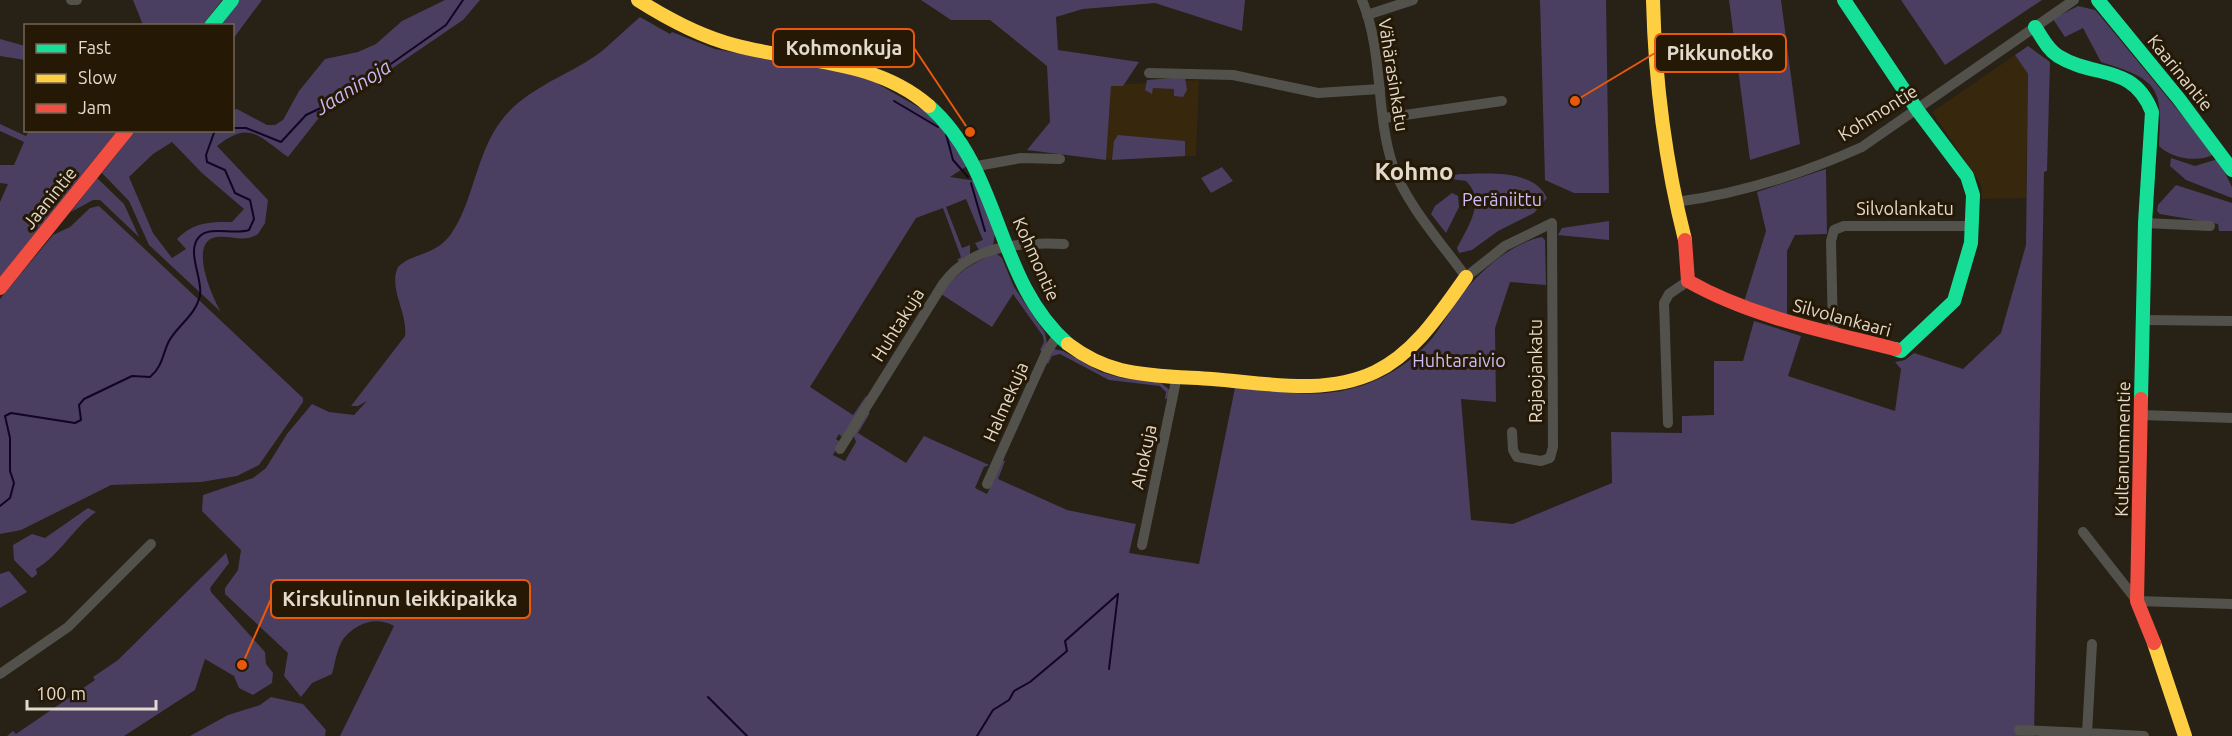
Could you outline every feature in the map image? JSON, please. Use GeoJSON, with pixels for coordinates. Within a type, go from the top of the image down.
{"type":"FeatureCollection","features":[{"type":"Feature","properties":{"kind":"street"},"geometry":{"type":"LineString","coordinates":[[71,0],[77,0]]}},
{"type":"Feature","properties":{"kind":"street"},"geometry":{"type":"LineString","coordinates":[[214,24],[232,0]]}},
{"type":"Feature","properties":{"kind":"street","name":"Kohmontie"},"geometry":{"type":"LineString","coordinates":[[638,0],[673,21],[738,46],[832,62],[884,77],[915,94],[943,118],[959,137],[977,166],[1036,306],[1058,335],[1088,357],[1107,365],[1132,371],[1177,376],[1307,386],[1339,384],[1356,379],[1403,355],[1427,331],[1466,277],[1505,246],[1552,223]]}},
{"type":"Feature","properties":{"kind":"street","name":"Vähärasinkatu"},"geometry":{"type":"LineString","coordinates":[[1362,0],[1375,45],[1384,118],[1391,159],[1397,177],[1466,277]]}},
{"type":"Feature","properties":{"kind":"street"},"geometry":{"type":"LineString","coordinates":[[1367,15],[1413,0]]}},
{"type":"Feature","properties":{"kind":"street"},"geometry":{"type":"LineString","coordinates":[[1653,0],[1655,67],[1671,185],[1687,249],[1689,281],[1669,294],[1664,303],[1668,423]]}},
{"type":"Feature","properties":{"kind":"street","name":"Silvolankaari"},"geometry":{"type":"LineString","coordinates":[[1689,281],[1753,311],[1901,351],[1954,301],[1971,243],[1973,195],[1966,176],[1918,111],[1844,0]]}},
{"type":"Feature","properties":{"kind":"street","name":"Kohmontie"},"geometry":{"type":"LineString","coordinates":[[1676,202],[1730,192],[1836,159],[1863,147],[1918,111],[2074,0]]}},
{"type":"Feature","properties":{"kind":"street","name":"Kaarinantie"},"geometry":{"type":"LineString","coordinates":[[2098,0],[2182,102],[2232,170]]}},
{"type":"Feature","properties":{"kind":"street","name":"Kultanummentie"},"geometry":{"type":"LineString","coordinates":[[2035,27],[2047,46],[2059,57],[2124,77],[2143,90],[2152,112],[2145,223],[2137,601],[2163,666],[2185,736]]}},
{"type":"Feature","properties":{"kind":"street"},"geometry":{"type":"LineString","coordinates":[[1149,73],[1233,75],[1318,93],[1380,89]]}},
{"type":"Feature","properties":{"kind":"street"},"geometry":{"type":"LineString","coordinates":[[1384,118],[1502,101]]}},
{"type":"Feature","properties":{"kind":"street","name":"Jaanintie"},"geometry":{"type":"LineString","coordinates":[[0,288],[125,132]]}},
{"type":"Feature","properties":{"kind":"street"},"geometry":{"type":"LineString","coordinates":[[977,166],[1021,158],[1060,159]]}},
{"type":"Feature","properties":{"kind":"street","name":"Rajaojankatu"},"geometry":{"type":"LineString","coordinates":[[1512,432],[1513,450],[1517,457],[1541,461],[1550,458],[1553,447],[1552,223]]}},
{"type":"Feature","properties":{"kind":"street"},"geometry":{"type":"LineString","coordinates":[[2145,223],[2210,226]]}},
{"type":"Feature","properties":{"kind":"street","name":"Silvolankatu"},"geometry":{"type":"LineString","coordinates":[[1833,334],[1831,241],[1834,230],[1844,226],[1973,226]]}},
{"type":"Feature","properties":{"kind":"street"},"geometry":{"type":"LineString","coordinates":[[1008,244],[1064,244]]}},
{"type":"Feature","properties":{"kind":"street","name":"Huhtakuja"},"geometry":{"type":"LineString","coordinates":[[840,450],[947,278],[962,265],[1008,244]]}},
{"type":"Feature","properties":{"kind":"street"},"geometry":{"type":"LineString","coordinates":[[2144,320],[2232,321]]}},
{"type":"Feature","properties":{"kind":"street","name":"Halmekuja"},"geometry":{"type":"LineString","coordinates":[[987,484],[1046,352],[1058,335]]}},
{"type":"Feature","properties":{"kind":"street","name":"Ahokuja"},"geometry":{"type":"LineString","coordinates":[[1142,545],[1177,376]]}},
{"type":"Feature","properties":{"kind":"street"},"geometry":{"type":"LineString","coordinates":[[2142,415],[2232,418]]}},
{"type":"Feature","properties":{"kind":"street"},"geometry":{"type":"LineString","coordinates":[[2083,532],[2137,601],[2232,604]]}},
{"type":"Feature","properties":{"kind":"street"},"geometry":{"type":"LineString","coordinates":[[0,674],[68,627],[151,544]]}},
{"type":"Feature","properties":{"kind":"street"},"geometry":{"type":"LineString","coordinates":[[2087,735],[2092,644]]}},
{"type":"Feature","properties":{"kind":"street"},"geometry":{"type":"LineString","coordinates":[[2019,730],[2144,736]]}},
{"type":"Feature","properties":{"kind":"shaded area"},"geometry":{"type":"Polygon","coordinates":[[[2015,55],[2028,74],[2026,198],[1982,199],[1982,186],[1932,112],[2015,55]]]}},
{"type":"Feature","properties":{"kind":"shaded area"},"geometry":{"type":"Polygon","coordinates":[[[1199,80],[1196,156],[1106,160],[1111,85],[1199,80]]]}},
{"type":"Feature","properties":{"kind":"green space"},"geometry":{"type":"Polygon","coordinates":[[[133,0],[222,0],[204,24],[143,24],[133,0]]]}},
{"type":"Feature","properties":{"kind":"green space"},"geometry":{"type":"Polygon","coordinates":[[[239,0],[262,0],[234,38],[234,24],[221,24],[239,0]]]}},
{"type":"Feature","properties":{"kind":"green space"},"geometry":{"type":"Polygon","coordinates":[[[445,0],[480,0],[463,20],[318,119],[288,157],[254,134],[238,134],[217,146],[268,200],[265,223],[258,234],[248,238],[216,237],[208,241],[204,249],[203,259],[208,283],[221,312],[149,245],[129,201],[102,173],[134,132],[234,132],[234,110],[237,109],[267,125],[275,125],[283,120],[299,91],[325,59],[358,52],[376,44],[402,21],[445,0]],[[172,142],[153,154],[129,177],[153,233],[172,258],[186,249],[177,239],[183,233],[196,226],[209,223],[232,222],[244,209],[202,173],[172,142]]]}},
{"type":"Feature","properties":{"kind":"green space"},"geometry":{"type":"Polygon","coordinates":[[[921,0],[1245,0],[1242,31],[1155,3],[1083,9],[1056,17],[1058,50],[1139,62],[1123,86],[1111,86],[1106,160],[1027,150],[1050,122],[1047,66],[990,20],[951,20],[921,0]]]}},
{"type":"Feature","properties":{"kind":"green space"},"geometry":{"type":"Polygon","coordinates":[[[1540,0],[1606,0],[1609,193],[1574,193],[1545,180],[1540,0]]]}},
{"type":"Feature","properties":{"kind":"green space"},"geometry":{"type":"Polygon","coordinates":[[[1729,0],[1781,0],[1800,144],[1750,160],[1729,0]]]}},
{"type":"Feature","properties":{"kind":"green space"},"geometry":{"type":"Polygon","coordinates":[[[1901,0],[2042,0],[1945,65],[1901,0]]]}},
{"type":"Feature","properties":{"kind":"green space"},"geometry":{"type":"Polygon","coordinates":[[[2078,6],[2095,10],[2214,154],[2193,159],[2178,157],[2159,146],[2160,110],[2153,88],[2135,74],[2101,62],[2083,28],[2065,37],[2053,19],[2078,6]]]}},
{"type":"Feature","properties":{"kind":"green space","name":"Huhtaraivio"},"geometry":{"type":"Polygon","coordinates":[[[640,17],[670,34],[672,32],[715,49],[864,76],[927,112],[941,124],[970,164],[950,177],[976,181],[995,233],[993,246],[979,250],[975,243],[983,240],[966,199],[946,207],[962,248],[970,245],[970,255],[960,262],[957,260],[961,257],[943,208],[916,218],[810,387],[853,415],[866,396],[868,398],[843,438],[839,434],[836,439],[840,442],[833,455],[845,461],[856,442],[853,434],[867,412],[870,413],[858,433],[906,463],[924,436],[989,465],[984,467],[975,488],[987,494],[1002,460],[1005,461],[998,479],[1067,510],[1136,524],[1129,553],[1199,564],[1235,388],[1292,393],[1336,392],[1382,377],[1402,366],[1428,343],[1459,298],[1485,269],[1507,252],[1530,240],[1542,237],[1545,240],[1546,285],[1510,282],[1495,328],[1496,402],[1461,399],[1471,520],[1513,524],[1612,483],[1611,432],[1682,433],[1682,416],[1714,415],[1714,361],[1743,361],[1754,321],[1801,336],[1788,376],[1895,411],[1901,369],[1895,362],[1905,360],[1914,353],[1963,369],[2001,333],[2026,245],[2028,74],[2015,55],[2028,46],[2050,62],[2047,171],[2044,172],[2034,736],[340,736],[394,626],[374,621],[355,628],[342,642],[332,674],[312,683],[301,697],[284,676],[288,653],[225,594],[225,588],[238,570],[241,550],[202,511],[203,495],[253,478],[266,468],[287,434],[312,404],[329,412],[354,415],[367,401],[358,406],[351,406],[405,336],[404,318],[395,283],[398,267],[438,247],[451,234],[465,208],[486,148],[501,121],[511,109],[536,90],[590,60],[640,17]]]}},
{"type":"Feature","properties":{"kind":"green space"},"geometry":{"type":"Polygon","coordinates":[[[0,39],[24,46],[24,60],[0,56],[0,39]]]}},
{"type":"Feature","properties":{"kind":"green space"},"geometry":{"type":"Polygon","coordinates":[[[1185,77],[1187,90],[1183,97],[1174,96],[1174,89],[1153,88],[1152,94],[1145,90],[1147,80],[1185,77]]]}},
{"type":"Feature","properties":{"kind":"green space"},"geometry":{"type":"Polygon","coordinates":[[[0,124],[26,136],[28,132],[116,132],[0,277],[0,202],[8,184],[0,183],[0,165],[14,165],[24,142],[0,131],[0,124]]]}},
{"type":"Feature","properties":{"kind":"green space"},"geometry":{"type":"Polygon","coordinates":[[[1118,135],[1185,141],[1185,156],[1112,160],[1114,141],[1118,135]]]}},
{"type":"Feature","properties":{"kind":"green space"},"geometry":{"type":"Polygon","coordinates":[[[2171,158],[2195,166],[2218,159],[2232,187],[2232,198],[2186,180],[2170,166],[2171,158]]]}},
{"type":"Feature","properties":{"kind":"green space"},"geometry":{"type":"Polygon","coordinates":[[[1222,167],[1233,181],[1211,193],[1201,178],[1222,167]]]}},
{"type":"Feature","properties":{"kind":"green space"},"geometry":{"type":"Polygon","coordinates":[[[1826,169],[1827,234],[1795,235],[1787,251],[1787,316],[1744,302],[1766,231],[1757,192],[1826,169]]]}},
{"type":"Feature","properties":{"kind":"green space","name":"Peräniittu"},"geometry":{"type":"Polygon","coordinates":[[[1460,174],[1520,177],[1540,188],[1547,198],[1534,213],[1498,231],[1472,250],[1459,253],[1457,248],[1470,223],[1475,197],[1466,181],[1451,179],[1443,181],[1442,177],[1460,174]]]}},
{"type":"Feature","properties":{"kind":"green space"},"geometry":{"type":"Polygon","coordinates":[[[97,178],[124,204],[139,237],[100,200],[93,200],[71,212],[97,178]]]}},
{"type":"Feature","properties":{"kind":"green space"},"geometry":{"type":"Polygon","coordinates":[[[2176,185],[2232,203],[2232,231],[2219,231],[2218,224],[2160,214],[2157,211],[2158,205],[2176,185]]]}},
{"type":"Feature","properties":{"kind":"green space"},"geometry":{"type":"Polygon","coordinates":[[[1452,193],[1458,196],[1459,207],[1446,233],[1431,214],[1435,206],[1452,193]]]}},
{"type":"Feature","properties":{"kind":"green space"},"geometry":{"type":"Polygon","coordinates":[[[99,206],[303,398],[303,402],[259,465],[237,476],[201,482],[111,485],[21,530],[0,534],[0,299],[53,235],[70,227],[90,208],[99,206]]]}},
{"type":"Feature","properties":{"kind":"green space"},"geometry":{"type":"Polygon","coordinates":[[[1609,221],[1609,240],[1558,235],[1562,228],[1609,221]]]}},
{"type":"Feature","properties":{"kind":"green space"},"geometry":{"type":"Polygon","coordinates":[[[996,253],[1002,258],[1014,287],[1045,333],[1047,344],[1043,352],[1040,350],[1044,342],[1043,336],[1013,294],[992,327],[941,294],[952,280],[966,269],[996,253]]]}},
{"type":"Feature","properties":{"kind":"green space"},"geometry":{"type":"Polygon","coordinates":[[[1054,349],[1063,351],[1101,372],[1122,378],[1160,382],[1171,391],[1170,398],[1165,399],[1166,392],[1160,386],[1109,380],[1060,354],[1052,356],[1048,364],[1046,362],[1054,349]]]}},
{"type":"Feature","properties":{"kind":"green space"},"geometry":{"type":"Polygon","coordinates":[[[88,508],[96,512],[45,563],[36,569],[37,574],[32,578],[14,560],[13,545],[32,534],[45,538],[88,508]]]}},
{"type":"Feature","properties":{"kind":"green space"},"geometry":{"type":"Polygon","coordinates":[[[226,553],[229,563],[210,588],[211,592],[265,652],[266,664],[273,673],[272,683],[253,695],[239,688],[234,676],[205,659],[195,690],[124,736],[7,736],[13,731],[16,734],[95,680],[93,677],[118,660],[226,553]]]}},
{"type":"Feature","properties":{"kind":"green space"},"geometry":{"type":"Polygon","coordinates":[[[9,571],[27,592],[0,608],[0,574],[9,571]]]}},
{"type":"Feature","properties":{"kind":"green space"},"geometry":{"type":"Polygon","coordinates":[[[271,697],[303,704],[326,730],[325,736],[190,736],[228,715],[260,705],[271,697]]]}},
{"type":"Feature","properties":{"kind":"waterway","name":"Jaaninoja"},"geometry":{"type":"LineString","coordinates":[[234,128],[246,128],[281,142],[306,115],[344,97],[446,25],[463,0]]}},
{"type":"Feature","properties":{"kind":"waterway"},"geometry":{"type":"LineString","coordinates":[[894,101],[938,127]]}},
{"type":"Feature","properties":{"kind":"waterway","name":"Jaaninoja"},"geometry":{"type":"LineString","coordinates":[[0,506],[10,498],[14,483],[10,471],[10,438],[5,416],[11,413],[75,423],[81,420],[79,405],[84,399],[132,376],[150,377],[160,364],[169,341],[198,302],[200,288],[194,249],[200,236],[216,231],[249,230],[254,219],[250,200],[235,193],[225,170],[207,162],[206,155],[214,132]]}},
{"type":"Feature","properties":{"kind":"waterway"},"geometry":{"type":"LineString","coordinates":[[946,134],[953,160],[968,177]]}},
{"type":"Feature","properties":{"kind":"waterway"},"geometry":{"type":"LineString","coordinates":[[971,183],[985,231]]}},
{"type":"Feature","properties":{"kind":"waterway"},"geometry":{"type":"LineString","coordinates":[[1109,669],[1118,594]]}},
{"type":"Feature","properties":{"kind":"waterway"},"geometry":{"type":"LineString","coordinates":[[977,736],[993,710],[1009,700],[1014,691],[1030,682],[1067,651],[1065,641],[1118,594]]}},
{"type":"Feature","properties":{"kind":"waterway"},"geometry":{"type":"LineString","coordinates":[[708,697],[747,736]]}},
{"type":"Feature","properties":{"kind":"traffic: fast"},"geometry":{"type":"LineString","coordinates":[[213,24],[232,0]]}},
{"type":"Feature","properties":{"kind":"traffic: fast"},"geometry":{"type":"LineString","coordinates":[[1844,0],[1918,111],[1967,176],[1973,195],[1971,243],[1954,301],[1901,351],[1895,349]]}},
{"type":"Feature","properties":{"kind":"traffic: fast"},"geometry":{"type":"LineString","coordinates":[[2098,0],[2179,99],[2232,170]]}},
{"type":"Feature","properties":{"kind":"traffic: fast"},"geometry":{"type":"LineString","coordinates":[[2035,27],[2058,56],[2086,68],[2112,74],[2134,86],[2144,96],[2152,112],[2145,223],[2141,399]]}},
{"type":"Feature","properties":{"kind":"traffic: fast"},"geometry":{"type":"LineString","coordinates":[[929,106],[953,132],[971,161],[1026,289],[1044,318],[1068,344]]}},
{"type":"Feature","properties":{"kind":"traffic: slow"},"geometry":{"type":"LineString","coordinates":[[638,0],[708,37],[759,51],[861,70],[908,90],[929,106]]}},
{"type":"Feature","properties":{"kind":"traffic: slow"},"geometry":{"type":"LineString","coordinates":[[1653,0],[1662,121],[1685,240]]}},
{"type":"Feature","properties":{"kind":"traffic: slow"},"geometry":{"type":"LineString","coordinates":[[1068,344],[1107,366],[1144,374],[1274,385],[1336,384],[1375,372],[1403,354],[1426,330],[1466,277]]}},
{"type":"Feature","properties":{"kind":"traffic: slow"},"geometry":{"type":"LineString","coordinates":[[2154,643],[2185,736]]}},
{"type":"Feature","properties":{"kind":"traffic: jam"},"geometry":{"type":"LineString","coordinates":[[0,288],[125,132]]}},
{"type":"Feature","properties":{"kind":"traffic: jam"},"geometry":{"type":"LineString","coordinates":[[1685,240],[1688,281],[1712,294],[1789,322],[1895,349]]}},
{"type":"Feature","properties":{"kind":"traffic: jam"},"geometry":{"type":"LineString","coordinates":[[2141,399],[2137,601],[2154,643]]}},
{"type":"Feature","properties":{"kind":"place","name":"Pikkunotko"},"geometry":{"type":"Point","coordinates":[1575,101]}},
{"type":"Feature","properties":{"kind":"place","name":"Kohmonkuja"},"geometry":{"type":"Point","coordinates":[970,132]}},
{"type":"Feature","properties":{"kind":"place","name":"Kirskulinnun leikkipaikka"},"geometry":{"type":"Point","coordinates":[242,665]}},
{"type":"Feature","properties":{"kind":"district","name":"Kohmo"},"geometry":{"type":"Point","coordinates":[1414,172]}}]}
